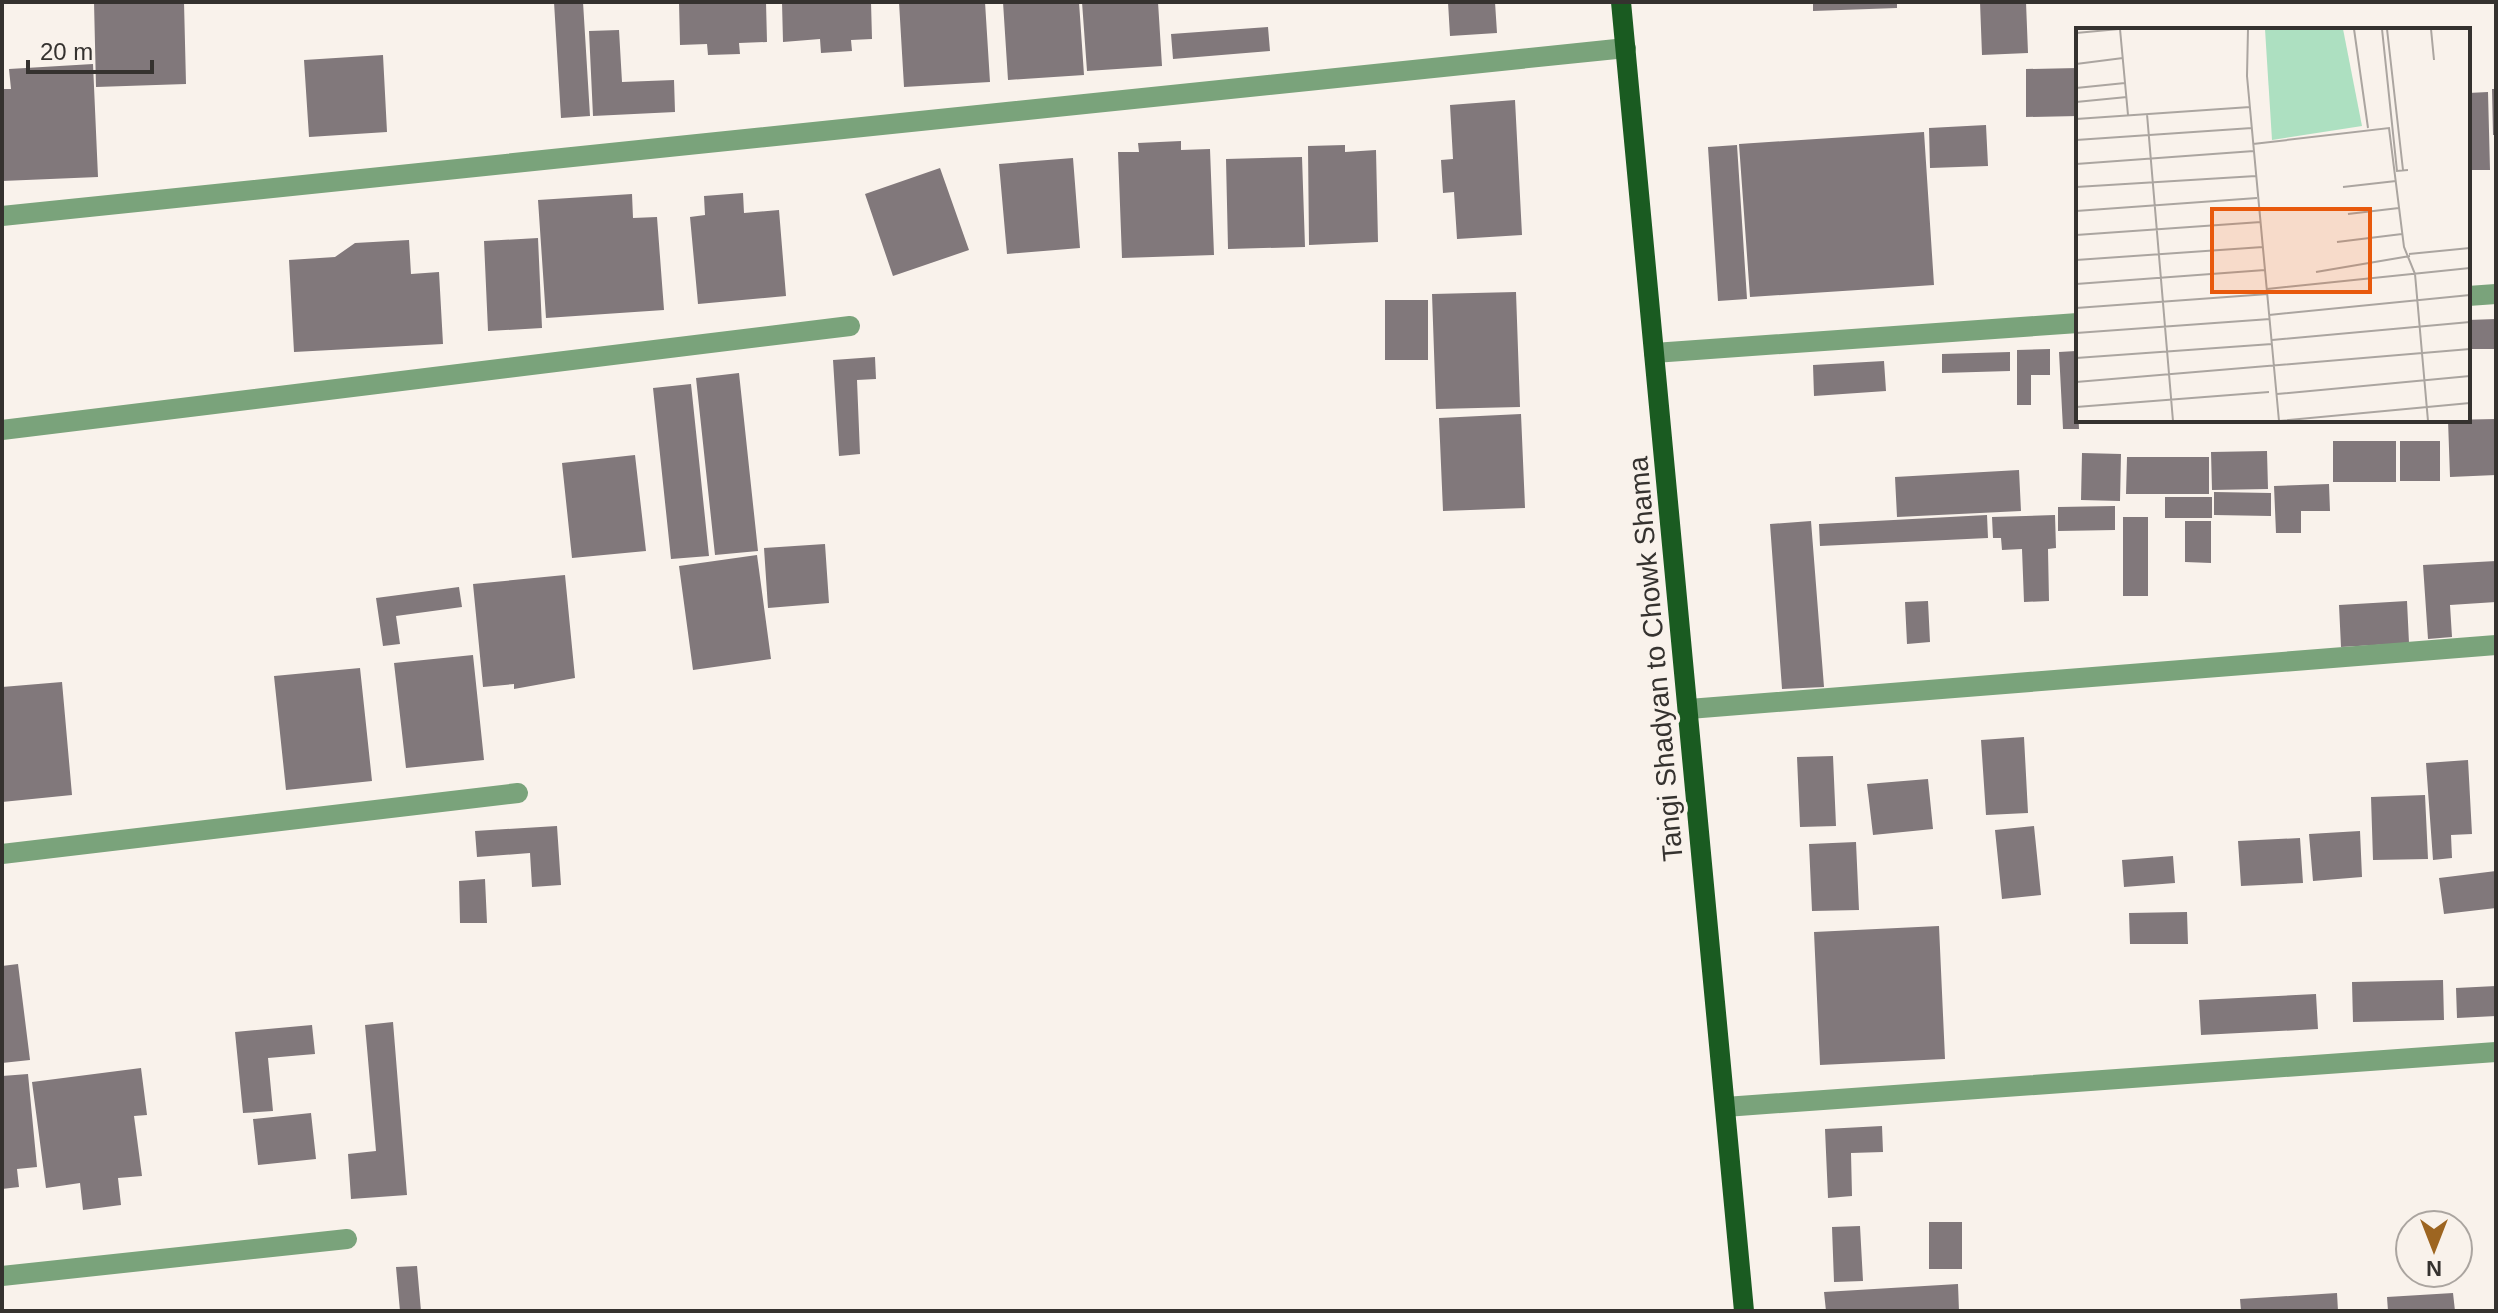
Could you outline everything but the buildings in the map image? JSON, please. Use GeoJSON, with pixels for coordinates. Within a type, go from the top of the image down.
{"type":"FeatureCollection","features":[{"type":"Feature","properties":{"kind":"main road","name":"Tangi Shadyan to Chowk Shama"},"geometry":{"type":"LineString","coordinates":[[1621,2],[1744,1311]]}},
{"type":"Feature","properties":{"kind":"street"},"geometry":{"type":"LineString","coordinates":[[2,216],[1626,48]]}},
{"type":"Feature","properties":{"kind":"street"},"geometry":{"type":"LineString","coordinates":[[2470,296],[2496,294]]}},
{"type":"Feature","properties":{"kind":"street"},"geometry":{"type":"LineString","coordinates":[[1654,353],[2076,323]]}},
{"type":"Feature","properties":{"kind":"street"},"geometry":{"type":"LineString","coordinates":[[2,430],[850,326]]}},
{"type":"Feature","properties":{"kind":"street"},"geometry":{"type":"LineString","coordinates":[[1689,709],[2496,645]]}},
{"type":"Feature","properties":{"kind":"street"},"geometry":{"type":"LineString","coordinates":[[2,854],[518,793]]}},
{"type":"Feature","properties":{"kind":"street"},"geometry":{"type":"LineString","coordinates":[[1725,1107],[2496,1052]]}},
{"type":"Feature","properties":{"kind":"street"},"geometry":{"type":"LineString","coordinates":[[2,1276],[347,1239]]}}]}
